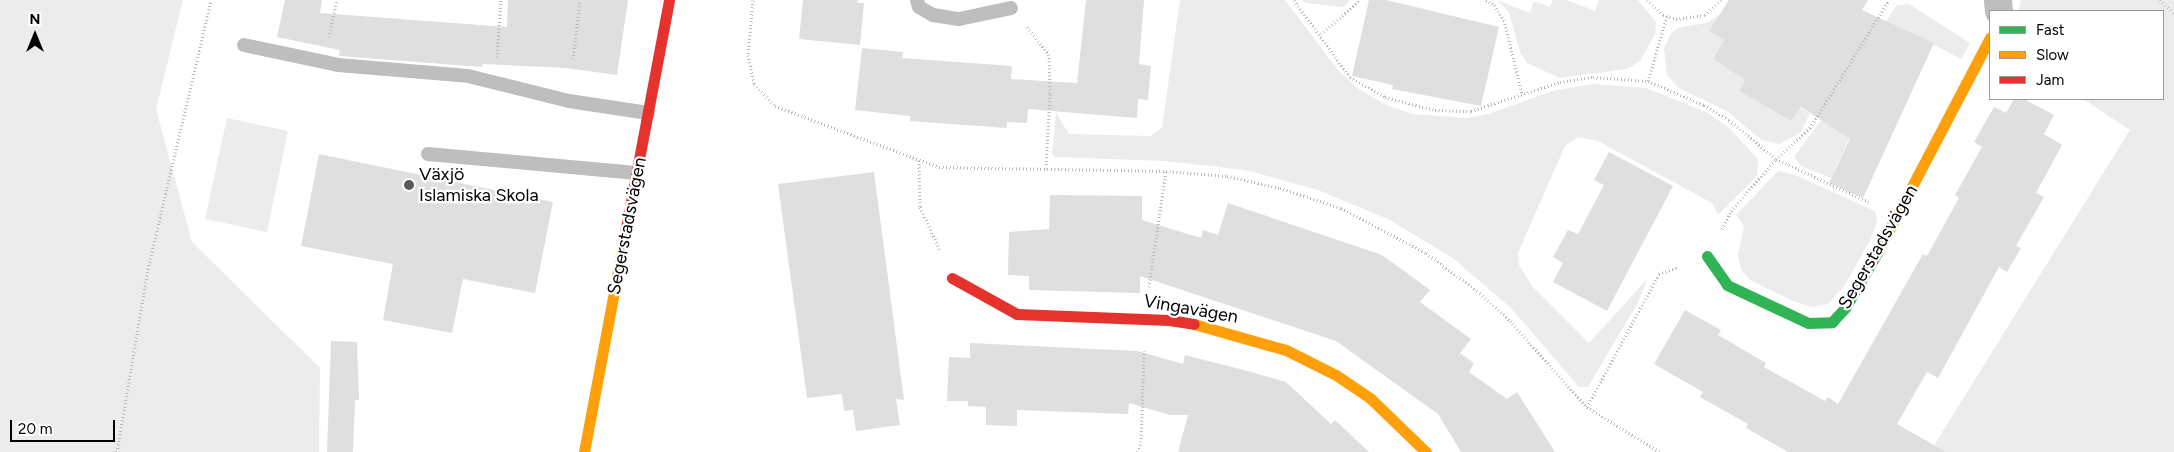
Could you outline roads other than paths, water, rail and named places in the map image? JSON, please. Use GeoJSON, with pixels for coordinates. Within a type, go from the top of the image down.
{"type":"FeatureCollection","features":[{"type":"Feature","properties":{"kind":"street","name":"Segerstadsvägen"},"geometry":{"type":"LineString","coordinates":[[584,452],[669,0]]}},
{"type":"Feature","properties":{"kind":"street","name":"Segerstadsvägen"},"geometry":{"type":"LineString","coordinates":[[1708,256],[1727,285],[1808,323],[1832,322],[1845,308],[1898,215],[1989,40]]}},
{"type":"Feature","properties":{"kind":"street","name":"Vingavägen"},"geometry":{"type":"LineString","coordinates":[[952,278],[1018,314],[1145,318],[1212,327],[1286,350],[1336,375],[1370,398],[1426,452]]}},
{"type":"Feature","properties":{"kind":"lane"},"geometry":{"type":"LineString","coordinates":[[917,0],[918,7],[933,15],[959,19],[1011,8]]}},
{"type":"Feature","properties":{"kind":"lane"},"geometry":{"type":"LineString","coordinates":[[244,45],[324,62],[468,76],[569,101],[648,113]]}},
{"type":"Feature","properties":{"kind":"lane"},"geometry":{"type":"LineString","coordinates":[[428,154],[636,173]]}},
{"type":"Feature","properties":{"kind":"place","name":"Växjö Islamiska Skola"},"geometry":{"type":"Point","coordinates":[409,185]}}]}
